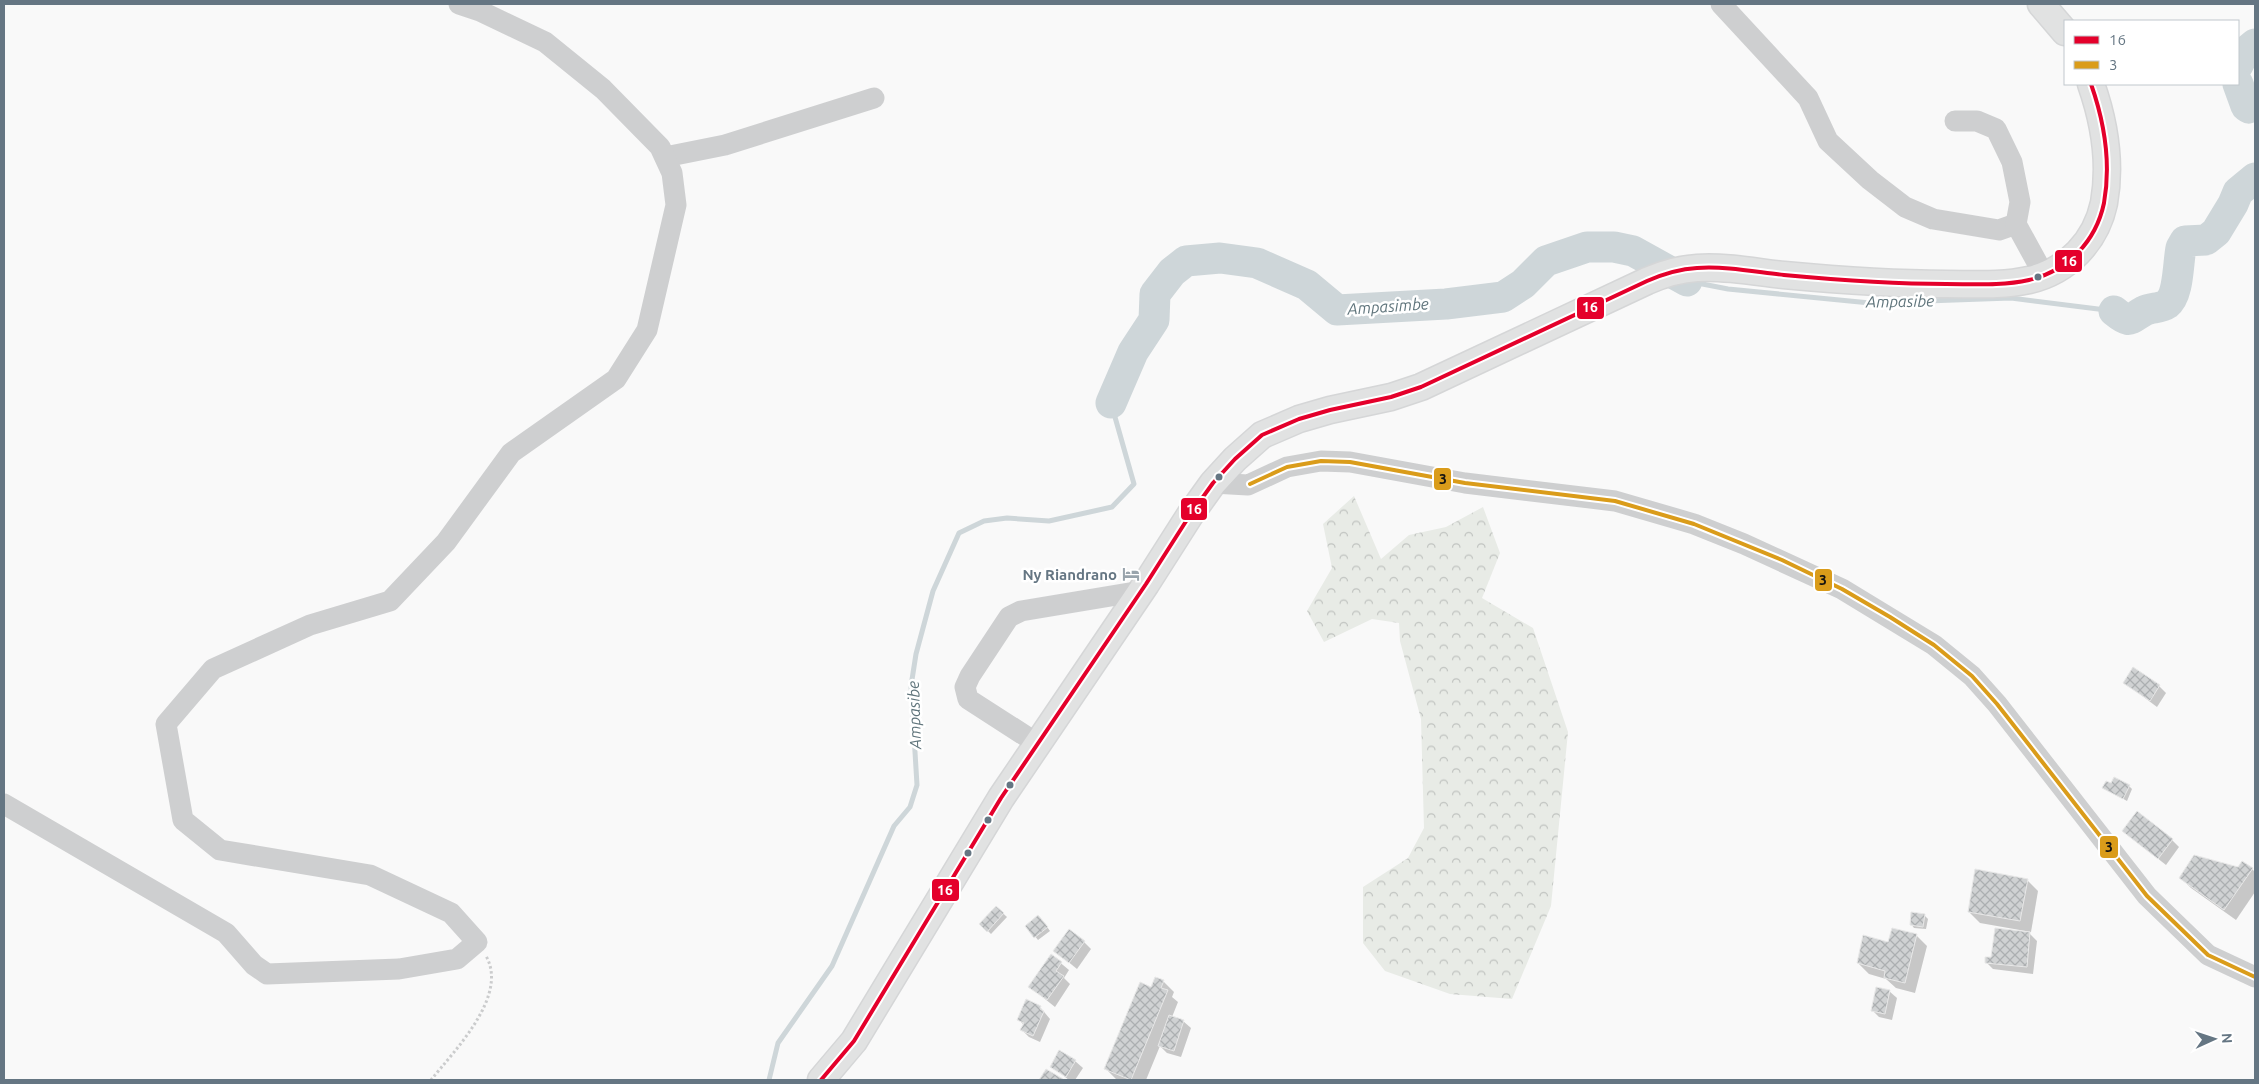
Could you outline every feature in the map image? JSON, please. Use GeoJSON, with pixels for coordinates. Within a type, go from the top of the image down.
{"type":"FeatureCollection","features":[{"type":"Feature","properties":{"kind":"main road"},"geometry":{"type":"LineString","coordinates":[[2041,4],[2064,31]]}},
{"type":"Feature","properties":{"kind":"main road"},"geometry":{"type":"LineString","coordinates":[[821,1080],[854,1041],[945,887],[1190,514],[1213,484],[1254,440],[1270,431],[1322,412],[1391,398],[1421,387],[1646,281],[1680,270],[1699,268],[1726,269],[1887,284],[1996,284],[2029,280],[2044,274],[2061,265],[2084,247],[2092,236],[2101,215],[2106,188],[2106,157],[2102,127],[2091,85]]}},
{"type":"Feature","properties":{"kind":"street"},"geometry":{"type":"LineString","coordinates":[[4,804],[226,933],[254,965],[267,974],[399,969],[457,958],[477,942],[451,913],[370,875],[220,850],[183,820],[166,724],[213,669],[310,625],[390,600],[446,542],[511,453],[616,379],[647,330],[676,205],[672,173],[660,147],[603,89],[545,42],[480,11],[459,4]]}},
{"type":"Feature","properties":{"kind":"street"},"geometry":{"type":"LineString","coordinates":[[1720,4],[1808,98],[1828,141],[1870,180],[1905,207],[1933,219],[2000,230],[2016,224]]}},
{"type":"Feature","properties":{"kind":"street"},"geometry":{"type":"LineString","coordinates":[[665,157],[725,145],[874,98]]}},
{"type":"Feature","properties":{"kind":"street"},"geometry":{"type":"LineString","coordinates":[[1955,121],[1977,121],[1996,129],[2012,162],[2020,202],[2016,224],[2044,274]]}},
{"type":"Feature","properties":{"kind":"street"},"geometry":{"type":"LineString","coordinates":[[1213,484],[1248,485],[1287,467],[1321,460],[1350,462],[1465,483],[1615,501],[1694,524],[1782,560],[1842,589],[1890,617],[1934,645],[1972,676],[2003,712],[2147,896],[2208,955],[2255,976]]}},
{"type":"Feature","properties":{"kind":"street"},"geometry":{"type":"LineString","coordinates":[[1038,744],[968,699],[966,694],[966,687],[970,676],[1009,617],[1021,611],[1141,591]]}},
{"type":"Feature","properties":{"kind":"path"},"geometry":{"type":"LineString","coordinates":[[430,1080],[474,1025],[489,998],[491,966],[477,942]]}},
{"type":"Feature","properties":{"kind":"green space"},"geometry":{"type":"Polygon","coordinates":[[[1354,496],[1381,559],[1409,535],[1446,527],[1483,507],[1500,553],[1482,598],[1533,628],[1568,732],[1551,906],[1512,999],[1450,994],[1385,971],[1363,943],[1363,887],[1408,858],[1424,828],[1421,719],[1400,641],[1399,623],[1372,619],[1324,642],[1307,611],[1332,568],[1323,524],[1354,496]]]}},
{"type":"Feature","properties":{"kind":"building"},"geometry":{"type":"Polygon","coordinates":[[[2133,667],[2160,685],[2150,701],[2123,683],[2133,667]]]}},
{"type":"Feature","properties":{"kind":"building"},"geometry":{"type":"Polygon","coordinates":[[[2114,777],[2130,785],[2123,799],[2102,788],[2106,781],[2111,783],[2114,777]]]}},
{"type":"Feature","properties":{"kind":"building"},"geometry":{"type":"Polygon","coordinates":[[[2137,811],[2173,839],[2158,859],[2122,831],[2137,811]]]}},
{"type":"Feature","properties":{"kind":"building"},"geometry":{"type":"Polygon","coordinates":[[[2194,855],[2238,867],[2242,861],[2253,868],[2224,910],[2179,878],[2194,855]]]}},
{"type":"Feature","properties":{"kind":"building"},"geometry":{"type":"Polygon","coordinates":[[[1975,869],[2028,879],[2020,921],[1968,912],[1975,869]]]}},
{"type":"Feature","properties":{"kind":"building"},"geometry":{"type":"Polygon","coordinates":[[[996,906],[1004,913],[987,932],[979,924],[996,906]]]}},
{"type":"Feature","properties":{"kind":"building"},"geometry":{"type":"Polygon","coordinates":[[[1911,912],[1925,914],[1923,927],[1910,925],[1911,912]]]}},
{"type":"Feature","properties":{"kind":"building"},"geometry":{"type":"Polygon","coordinates":[[[1038,915],[1048,927],[1034,938],[1025,926],[1038,915]]]}},
{"type":"Feature","properties":{"kind":"building"},"geometry":{"type":"Polygon","coordinates":[[[1892,928],[1917,934],[1905,983],[1884,978],[1885,971],[1857,963],[1863,935],[1888,942],[1892,928]]]}},
{"type":"Feature","properties":{"kind":"building"},"geometry":{"type":"Polygon","coordinates":[[[1995,928],[2030,932],[2027,967],[1985,963],[1985,957],[1991,957],[1995,928]]]}},
{"type":"Feature","properties":{"kind":"building"},"geometry":{"type":"Polygon","coordinates":[[[1069,929],[1085,941],[1069,963],[1053,951],[1069,929]]]}},
{"type":"Feature","properties":{"kind":"building"},"geometry":{"type":"Polygon","coordinates":[[[1051,954],[1062,962],[1056,971],[1064,976],[1047,1000],[1028,987],[1051,954]]]}},
{"type":"Feature","properties":{"kind":"building"},"geometry":{"type":"Polygon","coordinates":[[[1155,977],[1164,980],[1161,988],[1168,990],[1131,1080],[1104,1069],[1140,982],[1151,987],[1155,977]]]}},
{"type":"Feature","properties":{"kind":"building"},"geometry":{"type":"Polygon","coordinates":[[[1876,987],[1890,990],[1885,1014],[1871,1011],[1876,987]]]}},
{"type":"Feature","properties":{"kind":"building"},"geometry":{"type":"Polygon","coordinates":[[[1026,999],[1041,1006],[1040,1009],[1044,1011],[1033,1036],[1020,1030],[1024,1023],[1017,1020],[1026,999]]]}},
{"type":"Feature","properties":{"kind":"building"},"geometry":{"type":"Polygon","coordinates":[[[1169,1015],[1184,1020],[1174,1051],[1158,1046],[1169,1015]]]}},
{"type":"Feature","properties":{"kind":"building"},"geometry":{"type":"Polygon","coordinates":[[[1059,1050],[1076,1060],[1066,1077],[1050,1067],[1059,1050]]]}},
{"type":"Feature","properties":{"kind":"building"},"geometry":{"type":"Polygon","coordinates":[[[1046,1069],[1063,1079],[1063,1080],[1039,1080],[1046,1069]]]}},
{"type":"Feature","properties":{"kind":"waterway","name":"Ampasimbe"},"geometry":{"type":"LineString","coordinates":[[2239,63],[2244,53],[2255,44]]}},
{"type":"Feature","properties":{"kind":"waterway","name":"Ampasimbe"},"geometry":{"type":"LineString","coordinates":[[2238,85],[2246,106],[2249,108],[2255,105]]}},
{"type":"Feature","properties":{"kind":"waterway","name":"Ampasimbe"},"geometry":{"type":"LineString","coordinates":[[2114,311],[2124,318],[2130,319],[2147,310],[2167,304],[2174,293],[2181,248],[2185,241],[2206,240],[2216,232],[2238,192],[2255,178]]}},
{"type":"Feature","properties":{"kind":"waterway","name":"Ampasimbe"},"geometry":{"type":"LineString","coordinates":[[1111,403],[1133,352],[1154,320],[1155,294],[1172,272],[1186,261],[1220,258],[1257,263],[1307,285],[1337,310],[1446,304],[1503,297],[1523,284],[1546,261],[1587,247],[1614,247],[1633,251],[1687,281]]}},
{"type":"Feature","properties":{"kind":"waterway","name":"Ampasibe"},"geometry":{"type":"LineString","coordinates":[[1687,281],[1728,289],[1870,303],[2011,298],[2114,311]]}},
{"type":"Feature","properties":{"kind":"waterway","name":"Ampasibe"},"geometry":{"type":"LineString","coordinates":[[769,1080],[778,1043],[832,966],[894,826],[910,807],[917,785],[911,686],[916,654],[933,591],[959,533],[984,521],[1007,518],[1049,521],[1112,507],[1134,484],[1111,403]]}},
{"type":"Feature","properties":{"kind":"transit line","name":"16"},"geometry":{"type":"LineString","coordinates":[[821,1080],[854,1041],[1001,798],[1146,584],[1190,515],[1213,483],[1235,459],[1262,435],[1299,419],[1330,410],[1391,397],[1421,387],[1647,281],[1677,271],[1697,268],[1719,268],[1825,279],[1926,284],[1998,284],[2019,282],[2043,276],[2068,262],[2087,242],[2100,217],[2104,203],[2107,173],[2105,143],[2100,113],[2091,85]]}},
{"type":"Feature","properties":{"kind":"transit line","name":"3"},"geometry":{"type":"LineString","coordinates":[[1250,484],[1287,467],[1321,461],[1350,462],[1465,483],[1615,501],[1694,524],[1782,560],[1842,589],[1934,645],[1972,676],[1997,704],[2147,896],[2208,955],[2255,977]]}},
{"type":"Feature","properties":{"kind":"place","name":"Ny Riandrano"},"geometry":{"type":"Point","coordinates":[1131,574]}}]}
